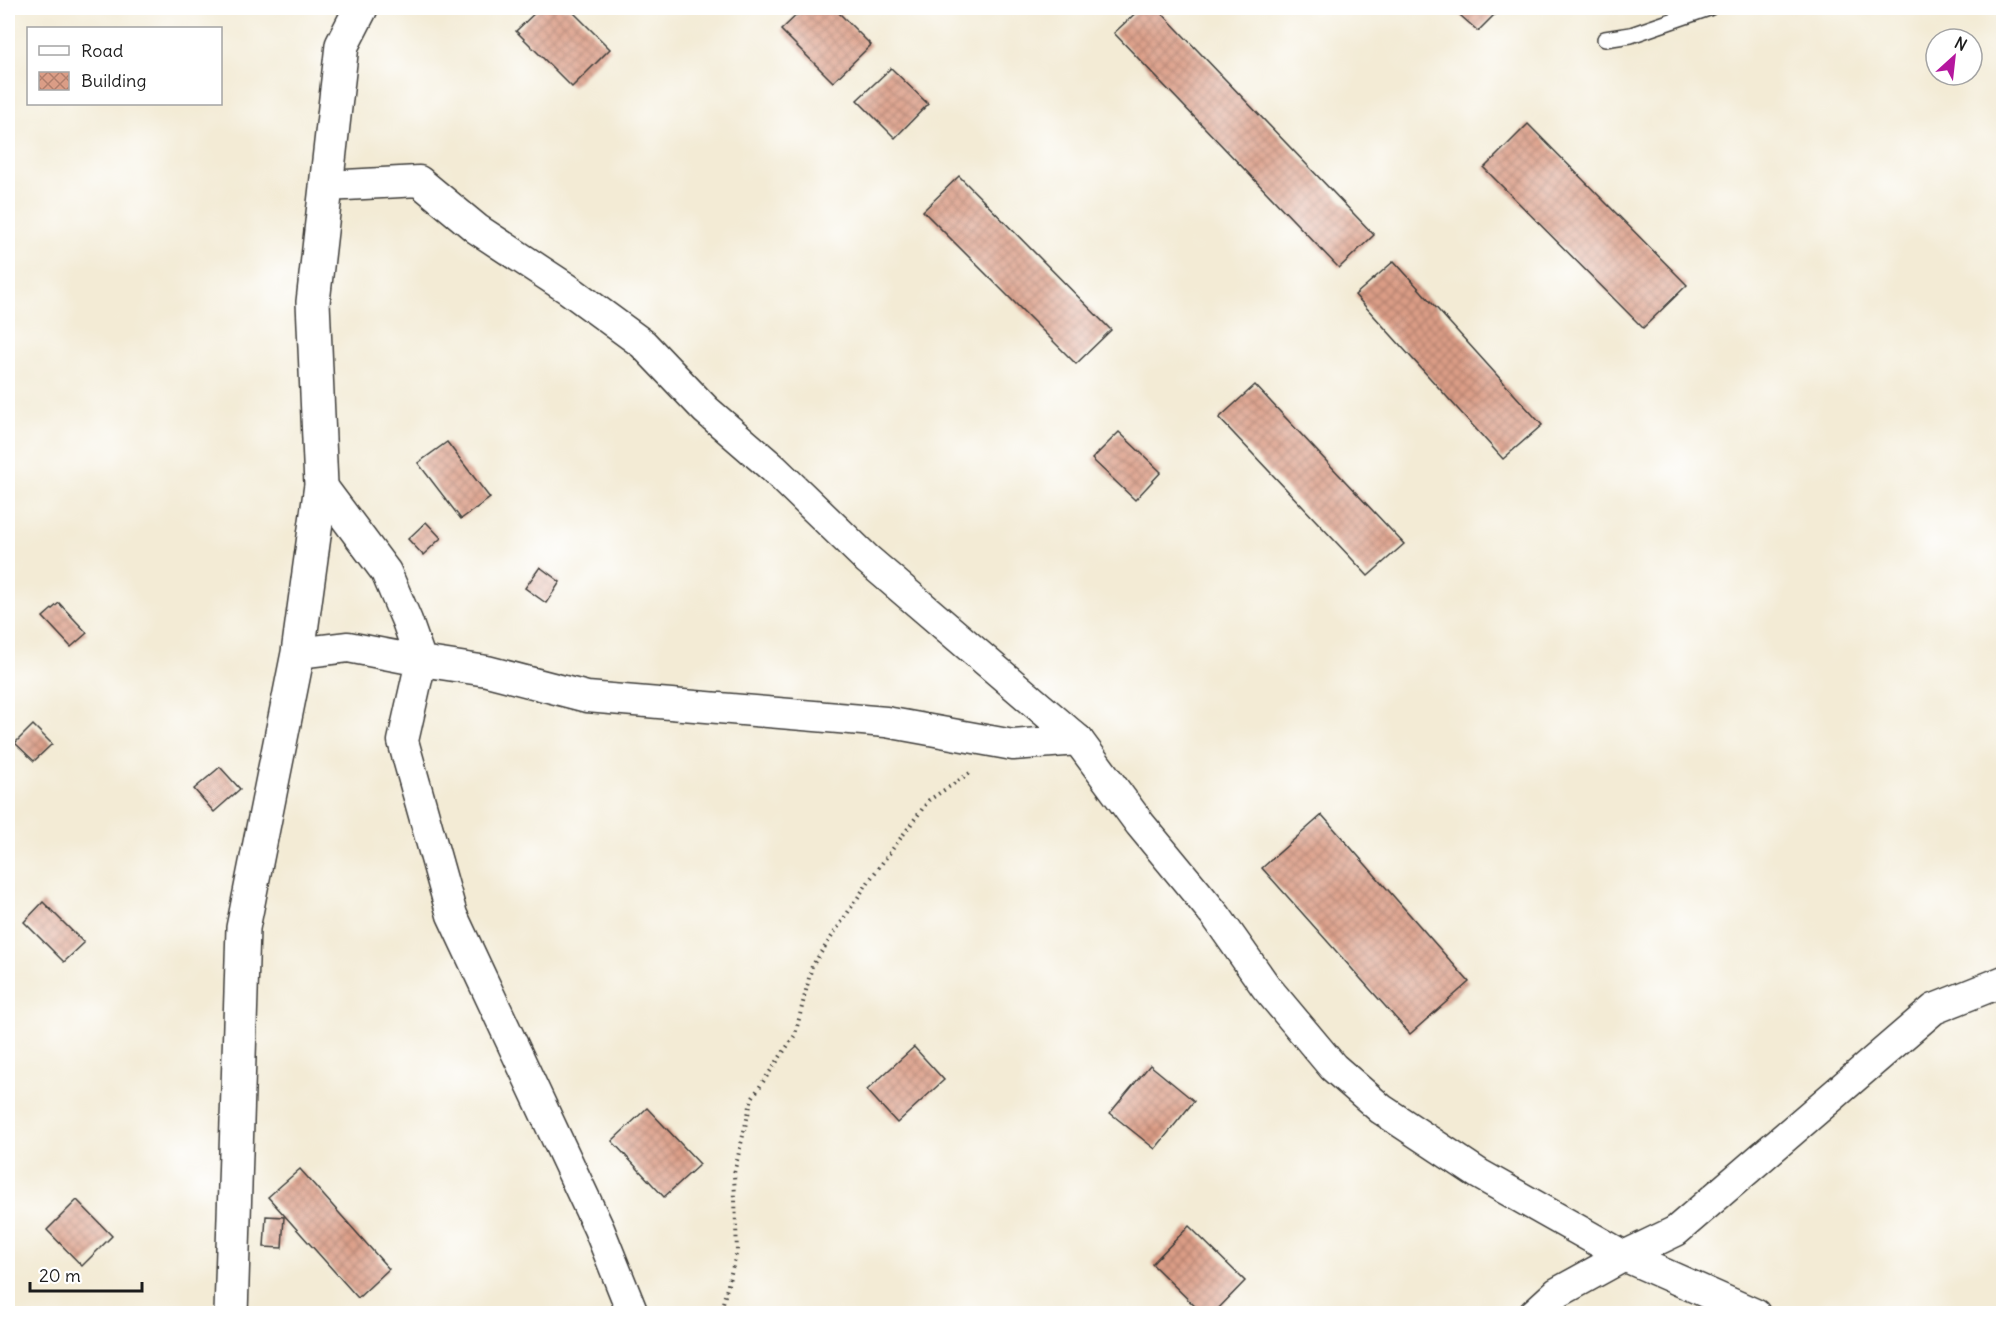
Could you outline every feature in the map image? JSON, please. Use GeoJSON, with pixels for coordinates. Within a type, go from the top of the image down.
{"type":"FeatureCollection","features":[{"type":"Feature","properties":{"kind":"street"},"geometry":{"type":"LineString","coordinates":[[231,1314],[243,928],[298,653],[321,484],[313,302],[342,45],[361,8]]}},
{"type":"Feature","properties":{"kind":"street"},"geometry":{"type":"LineString","coordinates":[[327,186],[419,181],[477,229],[577,296],[643,344],[706,410],[774,470],[867,559],[1078,740],[1140,824],[1216,916],[1266,987],[1333,1067],[1381,1109],[1479,1174],[1624,1256],[1755,1314]]}},
{"type":"Feature","properties":{"kind":"street"},"geometry":{"type":"LineString","coordinates":[[321,484],[386,572],[408,621],[421,662],[403,741],[452,915],[599,1229],[633,1314]]}},
{"type":"Feature","properties":{"kind":"street"},"geometry":{"type":"LineString","coordinates":[[298,653],[348,647],[421,662],[488,671],[586,697],[886,722],[1013,745],[1078,740]]}},
{"type":"Feature","properties":{"kind":"street"},"geometry":{"type":"LineString","coordinates":[[1534,1314],[1557,1293],[1624,1256],[1676,1231],[1934,1010],[2004,981]]}},
{"type":"Feature","properties":{"kind":"lane"},"geometry":{"type":"LineString","coordinates":[[1605,39],[1631,35],[1709,8]]}},
{"type":"Feature","properties":{"kind":"path"},"geometry":{"type":"LineString","coordinates":[[720,1314],[737,1251],[734,1173],[752,1098],[795,1035],[812,966],[871,878],[929,800],[1013,745]]}},
{"type":"Feature","properties":{"kind":"building"},"geometry":{"type":"Polygon","coordinates":[[[540,8],[569,8],[610,49],[572,87],[516,31],[540,8]]]}},
{"type":"Feature","properties":{"kind":"building"},"geometry":{"type":"Polygon","coordinates":[[[804,8],[834,8],[871,45],[833,82],[781,30],[804,8]]]}},
{"type":"Feature","properties":{"kind":"building"},"geometry":{"type":"Polygon","coordinates":[[[1141,8],[1157,8],[1374,235],[1339,268],[1114,33],[1141,8]]]}},
{"type":"Feature","properties":{"kind":"building"},"geometry":{"type":"Polygon","coordinates":[[[1452,8],[1497,8],[1499,10],[1478,31],[1452,8]]]}},
{"type":"Feature","properties":{"kind":"building"},"geometry":{"type":"Polygon","coordinates":[[[891,68],[928,104],[895,138],[857,100],[891,68]]]}},
{"type":"Feature","properties":{"kind":"building"},"geometry":{"type":"Polygon","coordinates":[[[1528,124],[1687,285],[1643,328],[1484,168],[1528,124]]]}},
{"type":"Feature","properties":{"kind":"building"},"geometry":{"type":"Polygon","coordinates":[[[959,176],[1111,330],[1076,364],[923,211],[959,176]]]}},
{"type":"Feature","properties":{"kind":"building"},"geometry":{"type":"Polygon","coordinates":[[[1394,261],[1542,425],[1503,459],[1355,295],[1394,261]]]}},
{"type":"Feature","properties":{"kind":"building"},"geometry":{"type":"Polygon","coordinates":[[[1255,385],[1404,544],[1368,576],[1219,418],[1255,385]]]}},
{"type":"Feature","properties":{"kind":"building"},"geometry":{"type":"Polygon","coordinates":[[[1119,432],[1161,472],[1135,500],[1092,459],[1119,432]]]}},
{"type":"Feature","properties":{"kind":"building"},"geometry":{"type":"Polygon","coordinates":[[[447,442],[490,498],[461,519],[418,463],[447,442]]]}},
{"type":"Feature","properties":{"kind":"building"},"geometry":{"type":"Polygon","coordinates":[[[426,522],[441,538],[423,555],[408,539],[426,522]]]}},
{"type":"Feature","properties":{"kind":"building"},"geometry":{"type":"Polygon","coordinates":[[[540,567],[560,582],[546,603],[525,588],[540,567]]]}},
{"type":"Feature","properties":{"kind":"building"},"geometry":{"type":"Polygon","coordinates":[[[59,603],[87,633],[71,647],[43,617],[59,603]]]}},
{"type":"Feature","properties":{"kind":"building"},"geometry":{"type":"Polygon","coordinates":[[[33,725],[52,744],[34,761],[15,743],[33,725]]]}},
{"type":"Feature","properties":{"kind":"building"},"geometry":{"type":"Polygon","coordinates":[[[220,767],[240,789],[214,812],[194,789],[220,767]]]}},
{"type":"Feature","properties":{"kind":"building"},"geometry":{"type":"Polygon","coordinates":[[[1322,815],[1469,982],[1410,1034],[1262,868],[1322,815]]]}},
{"type":"Feature","properties":{"kind":"building"},"geometry":{"type":"Polygon","coordinates":[[[43,902],[84,943],[64,962],[24,922],[43,902]]]}},
{"type":"Feature","properties":{"kind":"building"},"geometry":{"type":"Polygon","coordinates":[[[914,1047],[944,1080],[897,1123],[867,1090],[914,1047]]]}},
{"type":"Feature","properties":{"kind":"building"},"geometry":{"type":"Polygon","coordinates":[[[1150,1065],[1194,1101],[1155,1149],[1110,1113],[1150,1065]]]}},
{"type":"Feature","properties":{"kind":"building"},"geometry":{"type":"Polygon","coordinates":[[[647,1108],[700,1164],[664,1197],[612,1141],[647,1108]]]}},
{"type":"Feature","properties":{"kind":"building"},"geometry":{"type":"Polygon","coordinates":[[[300,1169],[389,1269],[358,1298],[268,1197],[300,1169]]]}},
{"type":"Feature","properties":{"kind":"building"},"geometry":{"type":"Polygon","coordinates":[[[77,1200],[112,1236],[82,1266],[47,1230],[77,1200]]]}},
{"type":"Feature","properties":{"kind":"building"},"geometry":{"type":"Polygon","coordinates":[[[266,1216],[284,1217],[282,1248],[264,1247],[266,1216]]]}},
{"type":"Feature","properties":{"kind":"building"},"geometry":{"type":"Polygon","coordinates":[[[1189,1226],[1245,1281],[1213,1314],[1203,1314],[1152,1264],[1189,1226]]]}}]}
